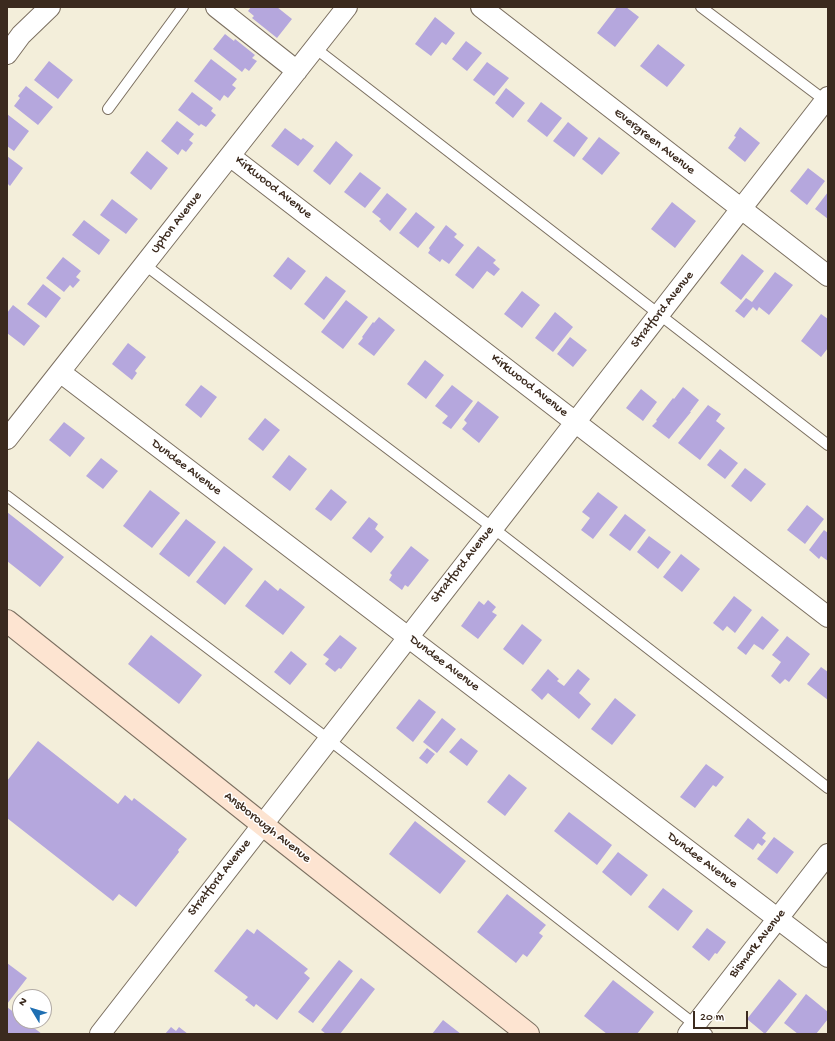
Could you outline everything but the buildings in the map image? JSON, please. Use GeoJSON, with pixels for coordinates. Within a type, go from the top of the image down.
{"type":"FeatureCollection","features":[{"type":"Feature","properties":{"kind":"main road","name":"Ansborough Avenue"},"geometry":{"type":"LineString","coordinates":[[7,621],[528,1034]]}},
{"type":"Feature","properties":{"kind":"street"},"geometry":{"type":"LineString","coordinates":[[7,54],[21,35],[50,7]]}},
{"type":"Feature","properties":{"kind":"street"},"geometry":{"type":"LineString","coordinates":[[216,7],[297,70]]}},
{"type":"Feature","properties":{"kind":"street","name":"Upton Avenue"},"geometry":{"type":"LineString","coordinates":[[7,439],[347,7]]}},
{"type":"Feature","properties":{"kind":"street","name":"Evergreen Avenue"},"geometry":{"type":"LineString","coordinates":[[481,7],[828,276]]}},
{"type":"Feature","properties":{"kind":"street","name":"Stratford Avenue"},"geometry":{"type":"LineString","coordinates":[[100,1034],[658,315],[827,100]]}},
{"type":"Feature","properties":{"kind":"street","name":"Kirkwood Avenue"},"geometry":{"type":"LineString","coordinates":[[230,156],[828,617]]}},
{"type":"Feature","properties":{"kind":"street","name":"Dundee Avenue"},"geometry":{"type":"LineString","coordinates":[[60,372],[828,957]]}},
{"type":"Feature","properties":{"kind":"street","name":"Bismark Avenue"},"geometry":{"type":"LineString","coordinates":[[697,1031],[778,919],[828,854]]}},
{"type":"Feature","properties":{"kind":"lane"},"geometry":{"type":"LineString","coordinates":[[108,109],[184,7]]}},
{"type":"Feature","properties":{"kind":"lane"},"geometry":{"type":"LineString","coordinates":[[701,7],[827,100]]}},
{"type":"Feature","properties":{"kind":"lane"},"geometry":{"type":"LineString","coordinates":[[315,48],[658,315],[828,445]]}},
{"type":"Feature","properties":{"kind":"lane"},"geometry":{"type":"LineString","coordinates":[[145,264],[493,528],[828,788]]}},
{"type":"Feature","properties":{"kind":"lane"},"geometry":{"type":"LineString","coordinates":[[7,496],[328,739],[697,1031]]}}]}
